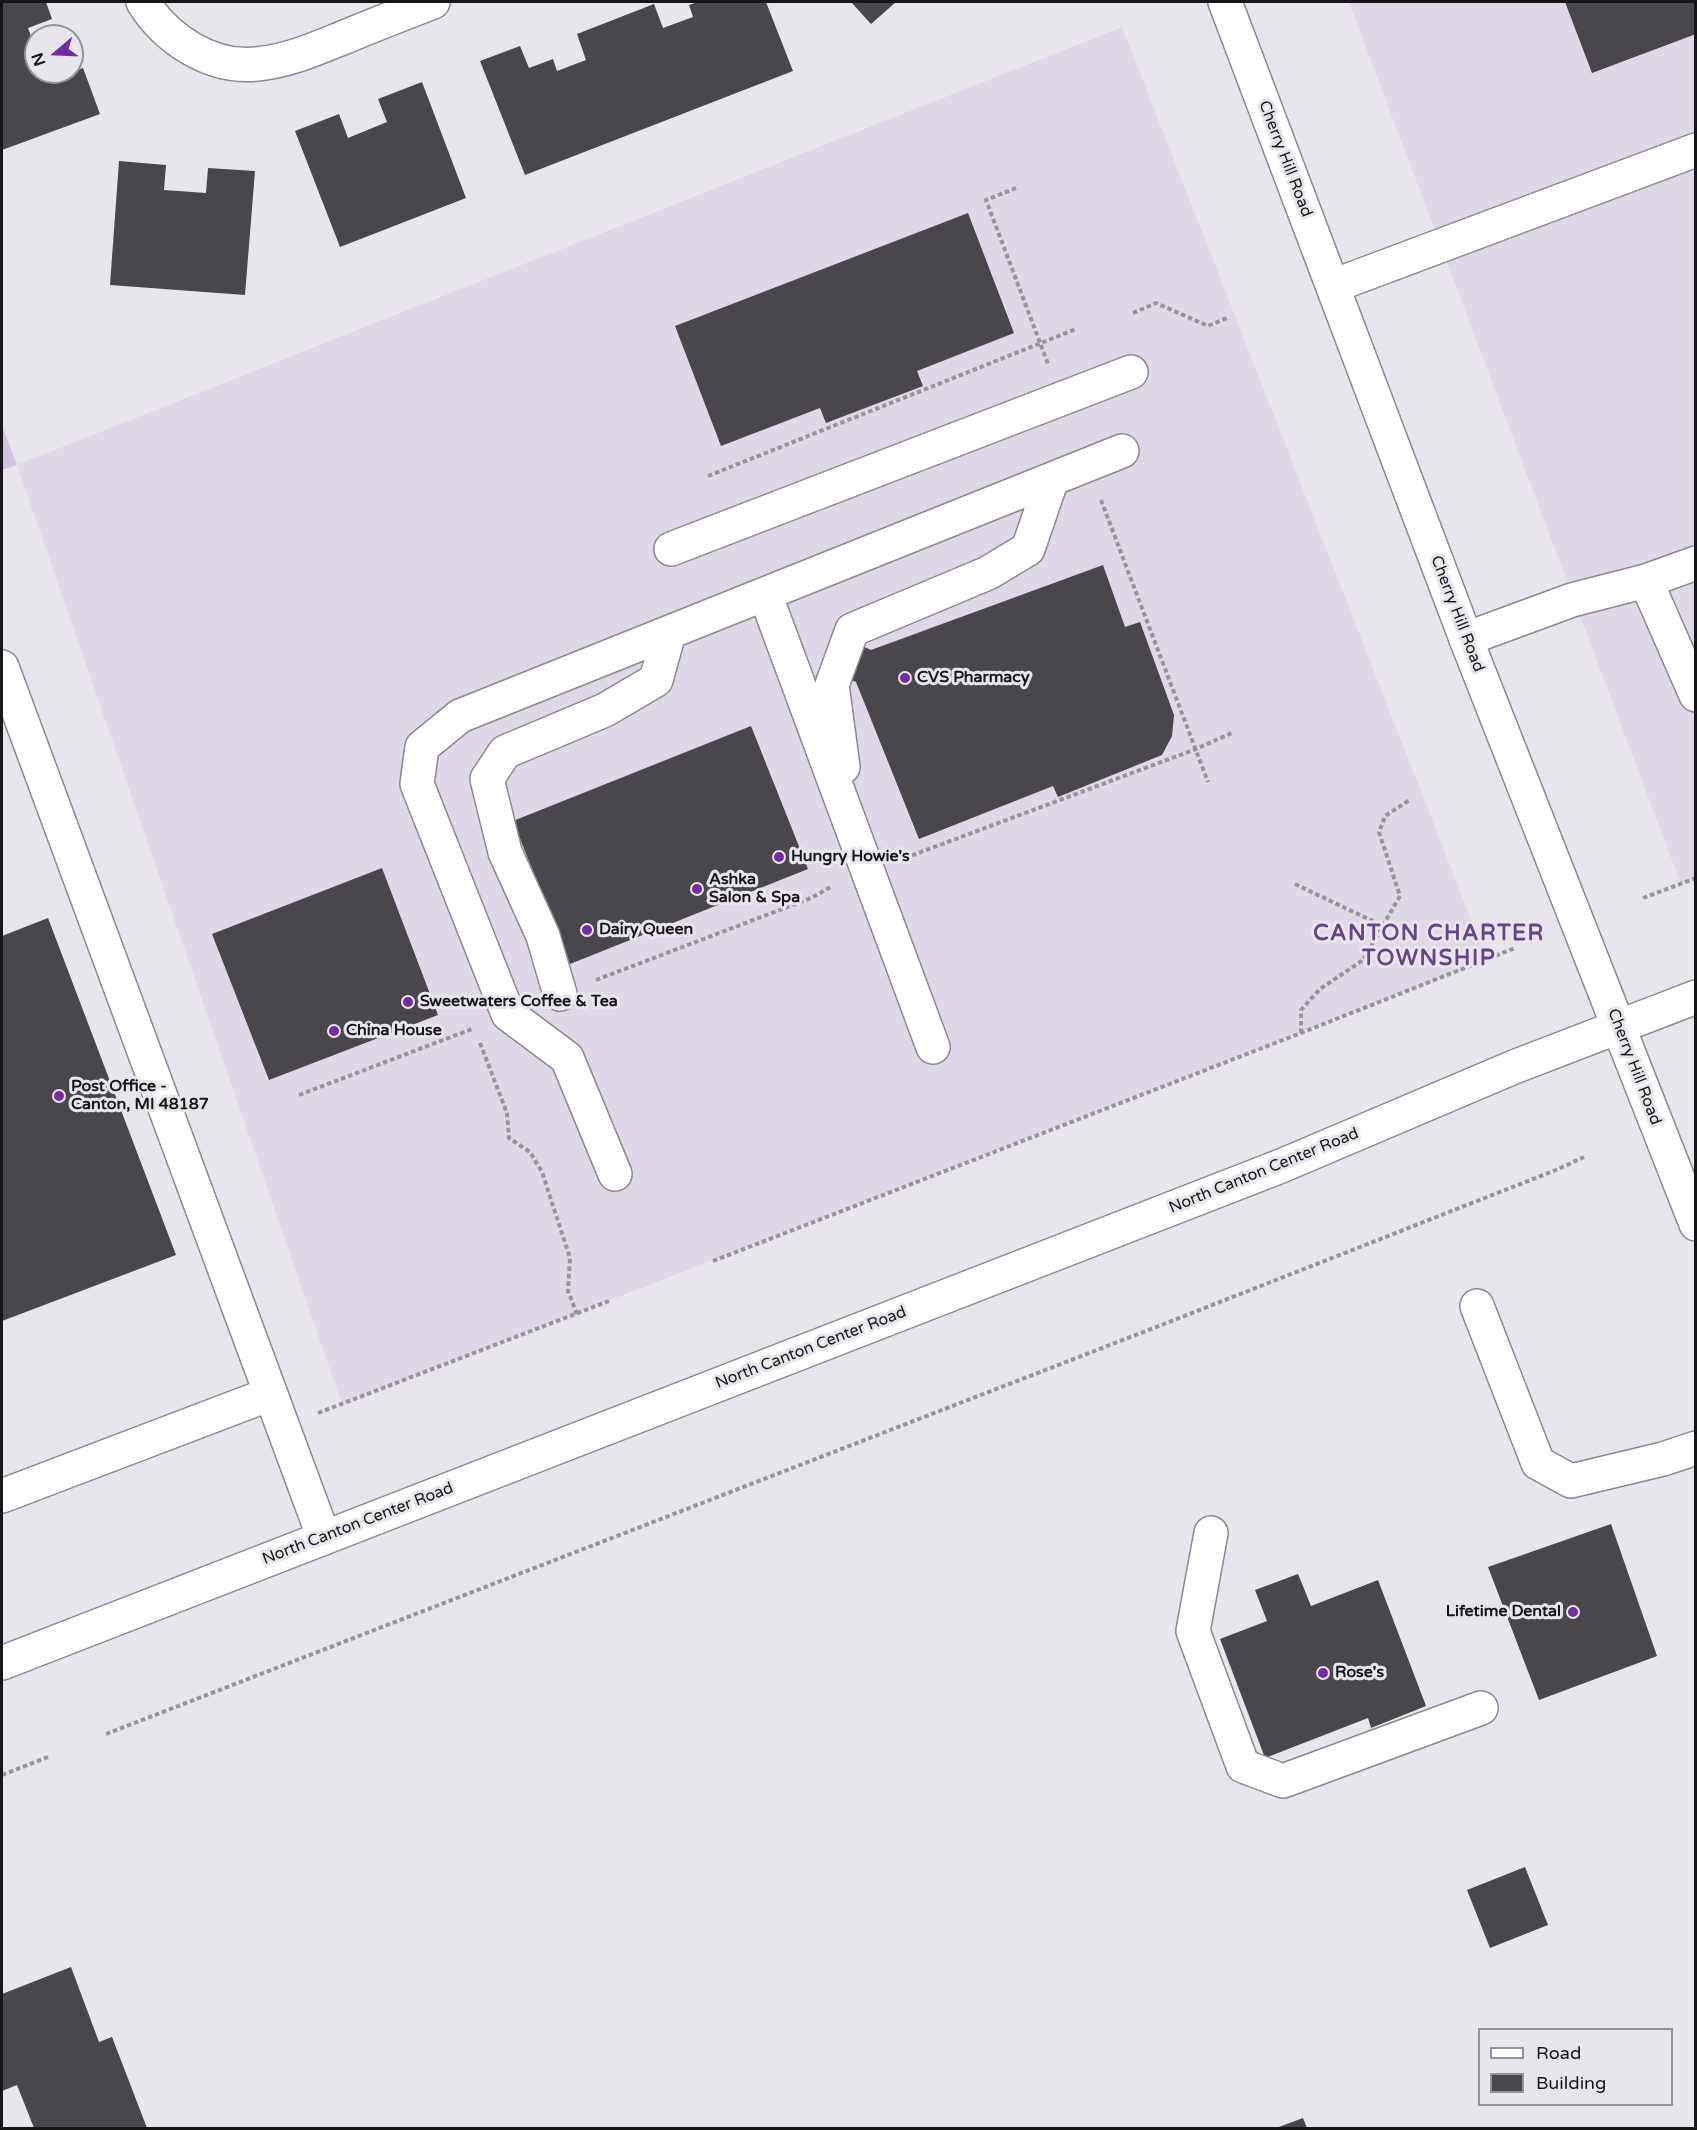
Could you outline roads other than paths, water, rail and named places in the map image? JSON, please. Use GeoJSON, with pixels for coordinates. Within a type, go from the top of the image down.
{"type":"FeatureCollection","features":[{"type":"Feature","properties":{"kind":"main road"},"geometry":{"type":"LineString","coordinates":[[143,2],[174,38],[201,54],[224,62],[256,65],[295,57],[433,2]]}},
{"type":"Feature","properties":{"kind":"main road","name":"Cherry Hill Road"},"geometry":{"type":"LineString","coordinates":[[1225,2],[1466,639],[1695,1224]]}},
{"type":"Feature","properties":{"kind":"main road"},"geometry":{"type":"LineString","coordinates":[[1333,286],[1695,150]]}},
{"type":"Feature","properties":{"kind":"main road"},"geometry":{"type":"LineString","coordinates":[[671,549],[1131,372]]}},
{"type":"Feature","properties":{"kind":"main road"},"geometry":{"type":"LineString","coordinates":[[615,1174],[567,1058],[508,1014],[417,784],[422,747],[460,716],[1122,452]]}},
{"type":"Feature","properties":{"kind":"main road"},"geometry":{"type":"LineString","coordinates":[[851,825],[832,685],[852,630],[988,573],[1029,549],[1053,479]]}},
{"type":"Feature","properties":{"kind":"main road"},"geometry":{"type":"LineString","coordinates":[[1466,639],[1572,600],[1646,581],[1695,563]]}},
{"type":"Feature","properties":{"kind":"main road"},"geometry":{"type":"LineString","coordinates":[[1646,581],[1695,695]]}},
{"type":"Feature","properties":{"kind":"main road"},"geometry":{"type":"LineString","coordinates":[[765,594],[933,1047]]}},
{"type":"Feature","properties":{"kind":"main road"},"geometry":{"type":"LineString","coordinates":[[560,994],[543,936],[505,852],[487,779],[505,752],[606,710],[656,680],[669,633]]}},
{"type":"Feature","properties":{"kind":"main road"},"geometry":{"type":"LineString","coordinates":[[2,667],[324,1538]]}},
{"type":"Feature","properties":{"kind":"main road","name":"North Canton Center Road"},"geometry":{"type":"LineString","coordinates":[[2,1663],[1281,1166],[1504,1072],[1695,997]]}},
{"type":"Feature","properties":{"kind":"main road"},"geometry":{"type":"LineString","coordinates":[[1477,1306],[1538,1463],[1571,1481],[1664,1459],[1695,1448]]}},
{"type":"Feature","properties":{"kind":"main road"},"geometry":{"type":"LineString","coordinates":[[2,1496],[270,1394]]}},
{"type":"Feature","properties":{"kind":"main road"},"geometry":{"type":"LineString","coordinates":[[1211,1533],[1193,1631],[1243,1766],[1283,1780],[1481,1708]]}},
{"type":"Feature","properties":{"kind":"place","name":"CVS Pharmacy"},"geometry":{"type":"Point","coordinates":[905,678]}},
{"type":"Feature","properties":{"kind":"place","name":"Hungry Howie's"},"geometry":{"type":"Point","coordinates":[779,857]}},
{"type":"Feature","properties":{"kind":"place","name":"Ashka Salon & Spa"},"geometry":{"type":"Point","coordinates":[697,889]}},
{"type":"Feature","properties":{"kind":"place","name":"Dairy Queen"},"geometry":{"type":"Point","coordinates":[587,930]}},
{"type":"Feature","properties":{"kind":"place","name":"Sweetwaters Coffee & Tea"},"geometry":{"type":"Point","coordinates":[408,1002]}},
{"type":"Feature","properties":{"kind":"place","name":"China House"},"geometry":{"type":"Point","coordinates":[334,1031]}},
{"type":"Feature","properties":{"kind":"place","name":"Post Office - Canton, MI 48187"},"geometry":{"type":"Point","coordinates":[59,1096]}},
{"type":"Feature","properties":{"kind":"place","name":"Lifetime Dental"},"geometry":{"type":"Point","coordinates":[1573,1612]}},
{"type":"Feature","properties":{"kind":"place","name":"Rose's"},"geometry":{"type":"Point","coordinates":[1323,1673]}},
{"type":"Feature","properties":{"kind":"district","name":"CANTON CHARTER TOWNSHIP"},"geometry":{"type":"Point","coordinates":[1429,946]}}]}
